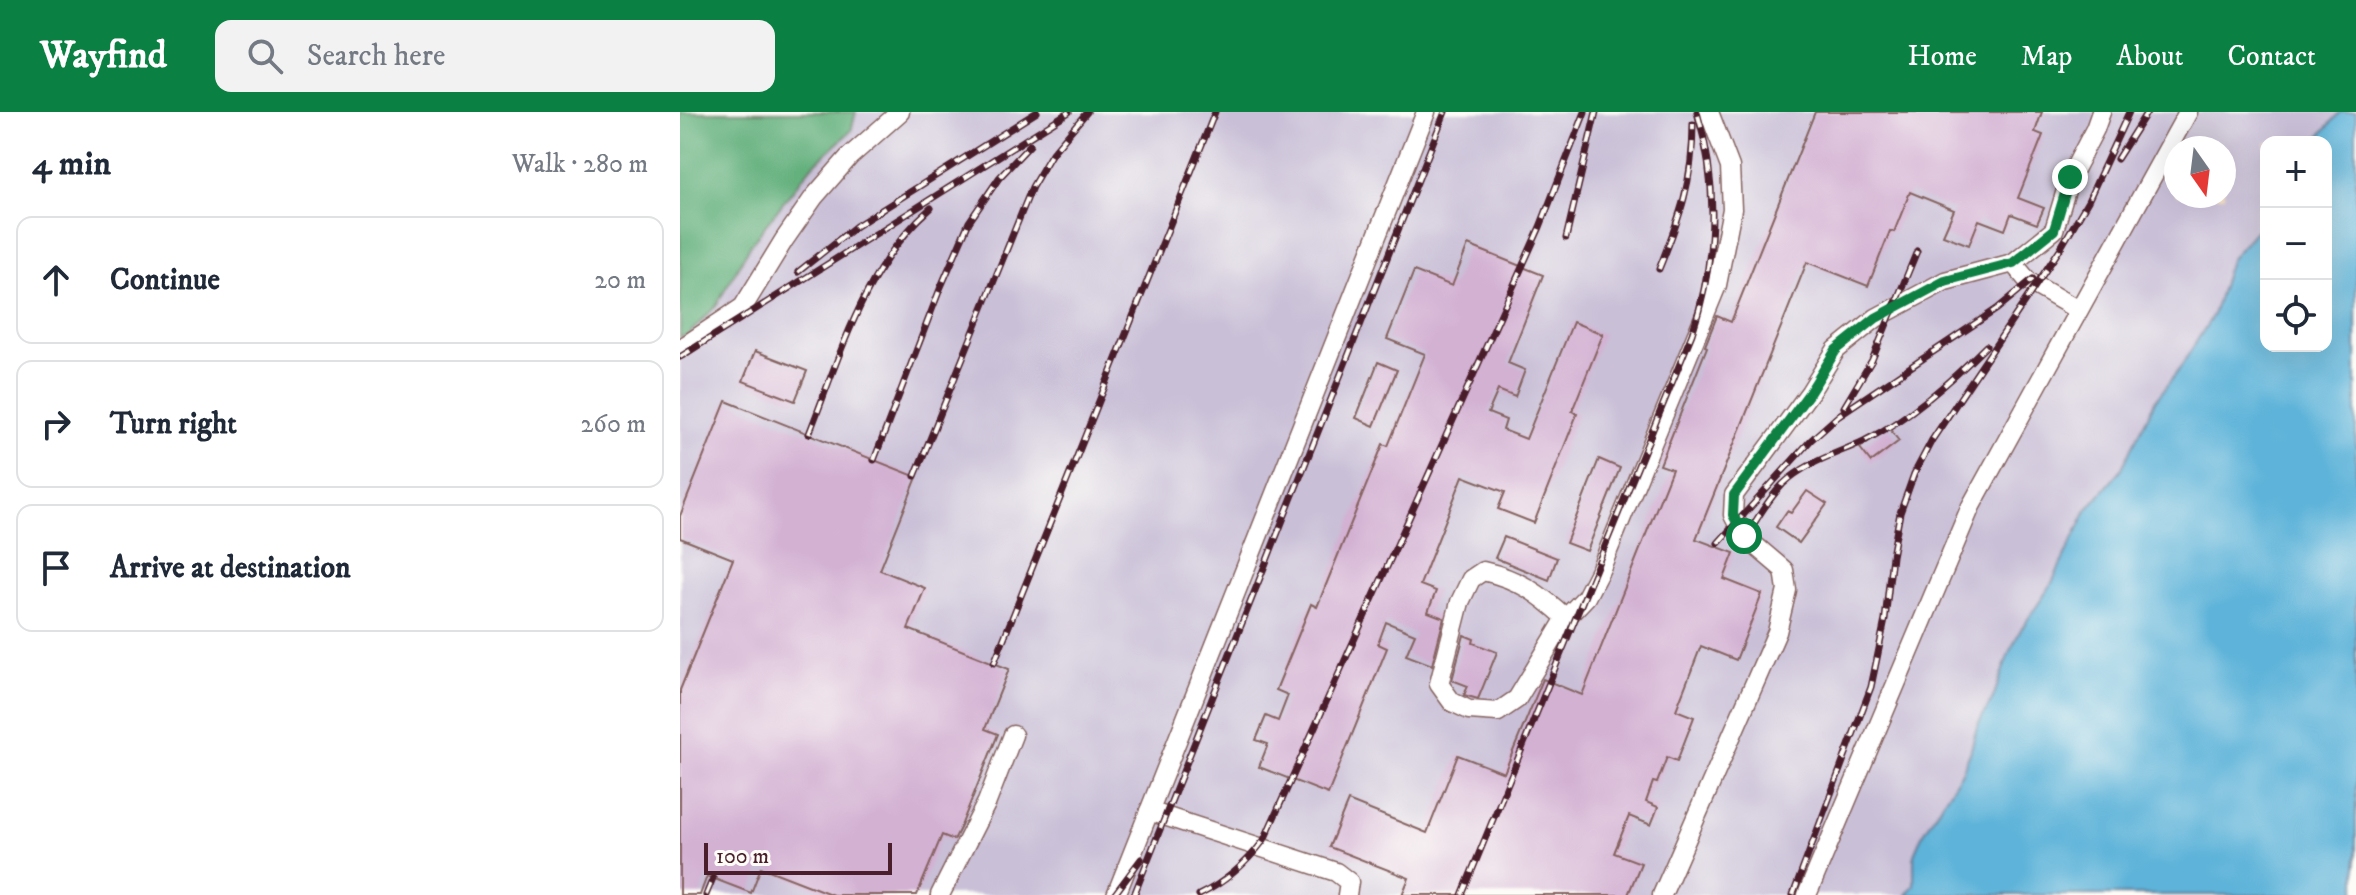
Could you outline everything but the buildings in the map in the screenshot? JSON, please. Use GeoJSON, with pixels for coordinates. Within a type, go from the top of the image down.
{"type":"FeatureCollection","features":[{"type":"Feature","properties":{"kind":"lane"},"geometry":{"type":"LineString","coordinates":[[680,349],[743,307],[814,197],[849,157],[900,112]]}},
{"type":"Feature","properties":{"kind":"lane"},"geometry":{"type":"LineString","coordinates":[[1116,895],[1426,112]]}},
{"type":"Feature","properties":{"kind":"lane"},"geometry":{"type":"LineString","coordinates":[[1566,618],[1539,593],[1505,575],[1483,571],[1471,579],[1460,602],[1439,684],[1452,702],[1469,710],[1498,712],[1517,699],[1566,618],[1586,597],[1601,568],[1717,285],[1732,209],[1730,167],[1709,112]]}},
{"type":"Feature","properties":{"kind":"lane"},"geometry":{"type":"LineString","coordinates":[[1662,895],[1777,632],[1787,590],[1784,570],[1744,536],[1733,515],[1734,495],[1810,392],[1836,350],[1876,318],[1945,281],[2013,263],[2054,230],[2070,177],[2101,112]]}},
{"type":"Feature","properties":{"kind":"lane"},"geometry":{"type":"LineString","coordinates":[[1807,895],[1971,506],[2188,112]]}},
{"type":"Feature","properties":{"kind":"lane"},"geometry":{"type":"LineString","coordinates":[[2013,263],[2028,281],[2078,310]]}},
{"type":"Feature","properties":{"kind":"lane"},"geometry":{"type":"LineString","coordinates":[[940,895],[976,827],[1013,735]]}},
{"type":"Feature","properties":{"kind":"lane"},"geometry":{"type":"LineString","coordinates":[[1149,811],[1336,872],[1349,882],[1347,895]]}},
{"type":"Feature","properties":{"kind":"shaded area"},"geometry":{"type":"Polygon","coordinates":[[[680,112],[2340,112],[2320,136],[2260,136],[2260,227],[2230,260],[2213,315],[2155,401],[2121,470],[2087,510],[2051,585],[2020,631],[1993,698],[1977,727],[1962,772],[1914,854],[1914,885],[1906,895],[680,895],[680,112]]]}},
{"type":"Feature","properties":{"kind":"green space"},"geometry":{"type":"Polygon","coordinates":[[[680,112],[856,112],[851,131],[811,167],[751,244],[716,306],[688,335],[680,337],[680,112]]]}},
{"type":"Feature","properties":{"kind":"water"},"geometry":{"type":"Polygon","coordinates":[[[2340,112],[2356,112],[2356,895],[1906,895],[1914,885],[1914,854],[1923,833],[1962,772],[1977,727],[1993,698],[2020,631],[2051,585],[2087,510],[2121,470],[2155,401],[2213,315],[2230,260],[2260,227],[2260,352],[2332,352],[2332,136],[2320,136],[2340,112]]]}},
{"type":"Feature","properties":{"kind":"railway"},"geometry":{"type":"LineString","coordinates":[[798,272],[856,226],[1037,112]]}},
{"type":"Feature","properties":{"kind":"railway"},"geometry":{"type":"LineString","coordinates":[[680,357],[1069,112]]}},
{"type":"Feature","properties":{"kind":"railway"},"geometry":{"type":"LineString","coordinates":[[915,476],[1032,187],[1052,153],[1087,112]]}},
{"type":"Feature","properties":{"kind":"railway"},"geometry":{"type":"LineString","coordinates":[[994,663],[1215,112]]}},
{"type":"Feature","properties":{"kind":"railway"},"geometry":{"type":"LineString","coordinates":[[1134,895],[1445,112]]}},
{"type":"Feature","properties":{"kind":"railway"},"geometry":{"type":"LineString","coordinates":[[1199,895],[1235,872],[1264,840],[1540,227],[1585,112]]}},
{"type":"Feature","properties":{"kind":"railway"},"geometry":{"type":"LineString","coordinates":[[1566,238],[1596,112]]}},
{"type":"Feature","properties":{"kind":"railway"},"geometry":{"type":"LineString","coordinates":[[1462,895],[1692,334],[1706,279],[1712,223],[1709,168],[1697,112]]}},
{"type":"Feature","properties":{"kind":"railway"},"geometry":{"type":"LineString","coordinates":[[1793,895],[1871,687],[1885,620],[1900,513],[1914,474],[1932,440],[2060,249],[2088,201],[2129,112]]}},
{"type":"Feature","properties":{"kind":"railway"},"geometry":{"type":"LineString","coordinates":[[2117,159],[2147,112]]}},
{"type":"Feature","properties":{"kind":"railway"},"geometry":{"type":"LineString","coordinates":[[1659,269],[1684,199],[1691,164],[1693,124]]}},
{"type":"Feature","properties":{"kind":"railway"},"geometry":{"type":"LineString","coordinates":[[874,460],[969,222],[999,178],[1030,145]]}},
{"type":"Feature","properties":{"kind":"railway"},"geometry":{"type":"LineString","coordinates":[[809,434],[844,343],[872,284],[888,256],[931,208]]}},
{"type":"Feature","properties":{"kind":"railway"},"geometry":{"type":"LineString","coordinates":[[1844,407],[1872,360],[1917,251]]}},
{"type":"Feature","properties":{"kind":"railway"},"geometry":{"type":"LineString","coordinates":[[1718,543],[1811,440],[1839,415],[1997,309],[2033,279]]}},
{"type":"Feature","properties":{"kind":"railway"},"geometry":{"type":"LineString","coordinates":[[1741,545],[1771,498],[1792,476],[1897,422],[1944,386],[1986,346]]}},
{"type":"Feature","properties":{"kind":"railway"},"geometry":{"type":"LineString","coordinates":[[1114,895],[1141,859]]}},
{"type":"Feature","properties":{"kind":"railway"},"geometry":{"type":"LineString","coordinates":[[706,895],[713,878]]}},
{"type":"Feature","properties":{"kind":"route"},"geometry":{"type":"LineString","coordinates":[[1744,536],[1733,515],[1734,495],[1810,392],[1836,350],[1876,318],[1945,281],[2013,263],[2054,230],[2070,177]]}}]}
